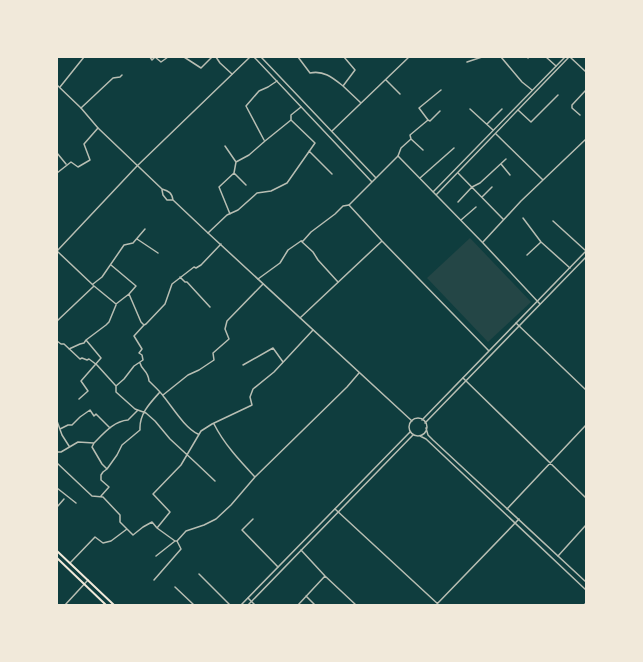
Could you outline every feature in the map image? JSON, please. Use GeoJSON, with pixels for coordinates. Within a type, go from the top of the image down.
{"type":"FeatureCollection","features":[{"type":"Feature","properties":{"kind":"main road"},"geometry":{"type":"LineString","coordinates":[[57,550],[114,605]]}},
{"type":"Feature","properties":{"kind":"main road"},"geometry":{"type":"LineString","coordinates":[[57,558],[106,605]]}},
{"type":"Feature","properties":{"kind":"street"},"geometry":{"type":"LineString","coordinates":[[60,87],[84,57]]}},
{"type":"Feature","properties":{"kind":"street"},"geometry":{"type":"LineString","coordinates":[[150,57],[152,60],[155,57],[161,62],[168,57]]}},
{"type":"Feature","properties":{"kind":"street"},"geometry":{"type":"LineString","coordinates":[[184,57],[201,68],[212,57]]}},
{"type":"Feature","properties":{"kind":"street"},"geometry":{"type":"LineString","coordinates":[[216,57],[232,74]]}},
{"type":"Feature","properties":{"kind":"street"},"geometry":{"type":"LineString","coordinates":[[116,304],[93,285],[57,251],[137,166],[250,57]]}},
{"type":"Feature","properties":{"kind":"street"},"geometry":{"type":"LineString","coordinates":[[254,57],[372,182]]}},
{"type":"Feature","properties":{"kind":"street"},"geometry":{"type":"LineString","coordinates":[[262,57],[376,178]]}},
{"type":"Feature","properties":{"kind":"street"},"geometry":{"type":"LineString","coordinates":[[298,57],[310,73],[322,73],[329,75],[361,103]]}},
{"type":"Feature","properties":{"kind":"street"},"geometry":{"type":"LineString","coordinates":[[343,86],[355,70],[344,57]]}},
{"type":"Feature","properties":{"kind":"street"},"geometry":{"type":"LineString","coordinates":[[332,131],[409,57]]}},
{"type":"Feature","properties":{"kind":"street"},"geometry":{"type":"LineString","coordinates":[[467,62],[482,57]]}},
{"type":"Feature","properties":{"kind":"street"},"geometry":{"type":"LineString","coordinates":[[501,57],[522,82],[532,90]]}},
{"type":"Feature","properties":{"kind":"street"},"geometry":{"type":"LineString","coordinates":[[546,57],[556,66]]}},
{"type":"Feature","properties":{"kind":"street"},"geometry":{"type":"LineString","coordinates":[[433,192],[565,57]]}},
{"type":"Feature","properties":{"kind":"street"},"geometry":{"type":"LineString","coordinates":[[436,195],[570,57],[586,72]]}},
{"type":"Feature","properties":{"kind":"street"},"geometry":{"type":"LineString","coordinates":[[81,108],[113,78],[122,75]]}},
{"type":"Feature","properties":{"kind":"street"},"geometry":{"type":"LineString","coordinates":[[386,80],[400,94]]}},
{"type":"Feature","properties":{"kind":"street"},"geometry":{"type":"LineString","coordinates":[[264,141],[246,106],[259,91],[277,81]]}},
{"type":"Feature","properties":{"kind":"street"},"geometry":{"type":"LineString","coordinates":[[57,85],[137,166],[162,189],[168,190],[174,200],[208,233],[358,373],[412,421]]}},
{"type":"Feature","properties":{"kind":"street"},"geometry":{"type":"LineString","coordinates":[[428,120],[419,108],[441,90]]}},
{"type":"Feature","properties":{"kind":"street"},"geometry":{"type":"LineString","coordinates":[[580,115],[572,108],[572,104],[586,90]]}},
{"type":"Feature","properties":{"kind":"street"},"geometry":{"type":"LineString","coordinates":[[518,110],[531,122],[558,95]]}},
{"type":"Feature","properties":{"kind":"street"},"geometry":{"type":"LineString","coordinates":[[236,162],[249,155],[291,120],[291,116],[301,107]]}},
{"type":"Feature","properties":{"kind":"street"},"geometry":{"type":"LineString","coordinates":[[486,124],[502,108]]}},
{"type":"Feature","properties":{"kind":"street"},"geometry":{"type":"LineString","coordinates":[[470,109],[493,130]]}},
{"type":"Feature","properties":{"kind":"street"},"geometry":{"type":"LineString","coordinates":[[258,279],[280,263],[288,250],[303,241],[311,232],[343,206],[349,205],[398,156],[401,148],[411,139],[410,135],[428,120],[430,121],[440,111]]}},
{"type":"Feature","properties":{"kind":"street"},"geometry":{"type":"LineString","coordinates":[[208,233],[216,224],[238,210],[257,193],[271,191],[287,183],[315,143],[291,120]]}},
{"type":"Feature","properties":{"kind":"street"},"geometry":{"type":"LineString","coordinates":[[57,173],[71,162],[78,167],[90,160],[84,144],[98,128]]}},
{"type":"Feature","properties":{"kind":"street"},"geometry":{"type":"LineString","coordinates":[[496,134],[543,180]]}},
{"type":"Feature","properties":{"kind":"street"},"geometry":{"type":"LineString","coordinates":[[411,139],[423,150]]}},
{"type":"Feature","properties":{"kind":"street"},"geometry":{"type":"LineString","coordinates":[[483,243],[521,201],[558,164],[586,139]]}},
{"type":"Feature","properties":{"kind":"street"},"geometry":{"type":"LineString","coordinates":[[225,146],[236,162],[234,172],[220,187],[230,214]]}},
{"type":"Feature","properties":{"kind":"street"},"geometry":{"type":"LineString","coordinates":[[420,178],[454,148]]}},
{"type":"Feature","properties":{"kind":"street"},"geometry":{"type":"LineString","coordinates":[[309,151],[332,174]]}},
{"type":"Feature","properties":{"kind":"street"},"geometry":{"type":"LineString","coordinates":[[57,154],[67,164]]}},
{"type":"Feature","properties":{"kind":"street"},"geometry":{"type":"LineString","coordinates":[[398,156],[540,304]]}},
{"type":"Feature","properties":{"kind":"street"},"geometry":{"type":"LineString","coordinates":[[458,202],[472,187],[480,183],[506,159]]}},
{"type":"Feature","properties":{"kind":"street"},"geometry":{"type":"LineString","coordinates":[[501,164],[510,175]]}},
{"type":"Feature","properties":{"kind":"street"},"geometry":{"type":"LineString","coordinates":[[234,172],[246,185]]}},
{"type":"Feature","properties":{"kind":"street"},"geometry":{"type":"LineString","coordinates":[[458,172],[481,198],[504,220]]}},
{"type":"Feature","properties":{"kind":"street"},"geometry":{"type":"LineString","coordinates":[[481,198],[492,187]]}},
{"type":"Feature","properties":{"kind":"street"},"geometry":{"type":"LineString","coordinates":[[162,189],[163,195],[167,200],[174,200]]}},
{"type":"Feature","properties":{"kind":"street"},"geometry":{"type":"LineString","coordinates":[[349,205],[489,351]]}},
{"type":"Feature","properties":{"kind":"street"},"geometry":{"type":"LineString","coordinates":[[461,220],[476,207]]}},
{"type":"Feature","properties":{"kind":"street"},"geometry":{"type":"LineString","coordinates":[[523,218],[541,242],[570,268]]}},
{"type":"Feature","properties":{"kind":"street"},"geometry":{"type":"LineString","coordinates":[[422,420],[586,251],[553,221]]}},
{"type":"Feature","properties":{"kind":"street"},"geometry":{"type":"LineString","coordinates":[[57,321],[102,277],[124,245],[133,243],[146,229]]}},
{"type":"Feature","properties":{"kind":"street"},"geometry":{"type":"LineString","coordinates":[[137,239],[158,253]]}},
{"type":"Feature","properties":{"kind":"street"},"geometry":{"type":"LineString","coordinates":[[301,241],[313,252],[318,260],[338,282]]}},
{"type":"Feature","properties":{"kind":"street"},"geometry":{"type":"LineString","coordinates":[[300,318],[382,241]]}},
{"type":"Feature","properties":{"kind":"street"},"geometry":{"type":"LineString","coordinates":[[527,255],[541,242]]}},
{"type":"Feature","properties":{"kind":"street"},"geometry":{"type":"LineString","coordinates":[[116,386],[124,379],[134,366],[143,360],[139,352],[142,349],[134,336],[165,304],[172,284],[194,267],[196,268],[201,265],[221,244]]}},
{"type":"Feature","properties":{"kind":"street"},"geometry":{"type":"LineString","coordinates":[[425,423],[586,257]]}},
{"type":"Feature","properties":{"kind":"street"},"geometry":{"type":"LineString","coordinates":[[69,349],[84,343],[109,322],[116,304],[129,294],[136,286],[110,264]]}},
{"type":"Feature","properties":{"kind":"street"},"geometry":{"type":"LineString","coordinates":[[180,277],[184,282],[187,282],[198,292],[210,307]]}},
{"type":"Feature","properties":{"kind":"street"},"geometry":{"type":"LineString","coordinates":[[163,395],[188,375],[214,360],[212,353],[229,339],[225,330],[227,321],[263,284]]}},
{"type":"Feature","properties":{"kind":"street"},"geometry":{"type":"LineString","coordinates":[[129,294],[137,316],[144,325]]}},
{"type":"Feature","properties":{"kind":"street"},"geometry":{"type":"LineString","coordinates":[[516,323],[586,390]]}},
{"type":"Feature","properties":{"kind":"street"},"geometry":{"type":"LineString","coordinates":[[156,528],[170,512],[153,494],[181,465],[198,434],[205,428],[252,405],[250,397],[253,389],[274,372],[313,330]]}},
{"type":"Feature","properties":{"kind":"street"},"geometry":{"type":"LineString","coordinates":[[79,399],[88,391],[81,381],[101,358],[86,340]]}},
{"type":"Feature","properties":{"kind":"street"},"geometry":{"type":"LineString","coordinates":[[57,342],[64,344],[80,359],[89,359],[96,363],[116,386],[116,392],[138,410],[146,413],[155,421],[164,434],[215,481]]}},
{"type":"Feature","properties":{"kind":"street"},"geometry":{"type":"LineString","coordinates":[[243,365],[274,348],[283,362]]}},
{"type":"Feature","properties":{"kind":"street"},"geometry":{"type":"LineString","coordinates":[[140,363],[149,375],[149,381],[163,395],[180,418],[198,434]]}},
{"type":"Feature","properties":{"kind":"street"},"geometry":{"type":"LineString","coordinates":[[156,556],[176,541],[186,530],[204,525],[216,519],[231,505],[255,477],[347,387],[358,373]]}},
{"type":"Feature","properties":{"kind":"street"},"geometry":{"type":"LineString","coordinates":[[463,378],[586,498]]}},
{"type":"Feature","properties":{"kind":"street"},"geometry":{"type":"LineString","coordinates":[[101,496],[109,487],[101,480],[101,475],[117,455],[122,445],[140,430],[140,421],[144,413],[160,392]]}},
{"type":"Feature","properties":{"kind":"street"},"geometry":{"type":"LineString","coordinates":[[60,429],[68,425],[72,425],[90,410],[94,416],[96,414],[110,428]]}},
{"type":"Feature","properties":{"kind":"street"},"geometry":{"type":"LineString","coordinates":[[107,469],[102,464],[92,447],[94,443],[110,428],[120,421],[128,420],[138,410]]}},
{"type":"Feature","properties":{"kind":"street"},"geometry":{"type":"LineString","coordinates":[[586,582],[428,435],[425,423],[422,420],[417,419],[412,421],[409,426],[410,432],[413,435],[426,439],[586,590]]}},
{"type":"Feature","properties":{"kind":"street"},"geometry":{"type":"LineString","coordinates":[[57,421],[62,435],[70,446]]}},
{"type":"Feature","properties":{"kind":"street"},"geometry":{"type":"LineString","coordinates":[[214,424],[219,434],[255,477]]}},
{"type":"Feature","properties":{"kind":"street"},"geometry":{"type":"LineString","coordinates":[[507,508],[586,425]]}},
{"type":"Feature","properties":{"kind":"street"},"geometry":{"type":"LineString","coordinates":[[420,436],[424,434],[426,428]]}},
{"type":"Feature","properties":{"kind":"street"},"geometry":{"type":"LineString","coordinates":[[241,605],[410,432]]}},
{"type":"Feature","properties":{"kind":"street"},"geometry":{"type":"LineString","coordinates":[[248,605],[413,435]]}},
{"type":"Feature","properties":{"kind":"street"},"geometry":{"type":"LineString","coordinates":[[57,452],[61,452],[78,442],[94,443]]}},
{"type":"Feature","properties":{"kind":"street"},"geometry":{"type":"LineString","coordinates":[[57,463],[92,496],[101,496],[120,515],[120,522],[132,535],[152,522],[156,528],[176,541],[181,549],[154,580]]}},
{"type":"Feature","properties":{"kind":"street"},"geometry":{"type":"LineString","coordinates":[[57,488],[76,503]]}},
{"type":"Feature","properties":{"kind":"street"},"geometry":{"type":"LineString","coordinates":[[57,507],[64,499]]}},
{"type":"Feature","properties":{"kind":"street"},"geometry":{"type":"LineString","coordinates":[[335,508],[437,605],[519,519]]}},
{"type":"Feature","properties":{"kind":"street"},"geometry":{"type":"LineString","coordinates":[[253,519],[242,530],[278,567]]}},
{"type":"Feature","properties":{"kind":"street"},"geometry":{"type":"LineString","coordinates":[[558,556],[586,525]]}},
{"type":"Feature","properties":{"kind":"street"},"geometry":{"type":"LineString","coordinates":[[70,563],[95,537],[102,543],[111,541],[127,529]]}},
{"type":"Feature","properties":{"kind":"street"},"geometry":{"type":"LineString","coordinates":[[301,550],[325,576],[356,605]]}},
{"type":"Feature","properties":{"kind":"street"},"geometry":{"type":"LineString","coordinates":[[199,574],[230,605]]}},
{"type":"Feature","properties":{"kind":"street"},"geometry":{"type":"LineString","coordinates":[[298,605],[325,576]]}},
{"type":"Feature","properties":{"kind":"street"},"geometry":{"type":"LineString","coordinates":[[66,605],[88,580]]}},
{"type":"Feature","properties":{"kind":"street"},"geometry":{"type":"LineString","coordinates":[[175,587],[194,605]]}},
{"type":"Feature","properties":{"kind":"street"},"geometry":{"type":"LineString","coordinates":[[306,596],[315,605]]}},
{"type":"Feature","properties":{"kind":"street"},"geometry":{"type":"LineString","coordinates":[[248,598],[255,605]]}},
{"type":"Feature","properties":{"kind":"shaded area"},"geometry":{"type":"Polygon","coordinates":[[[470,238],[531,302],[488,342],[427,278],[470,238]]]}}]}
